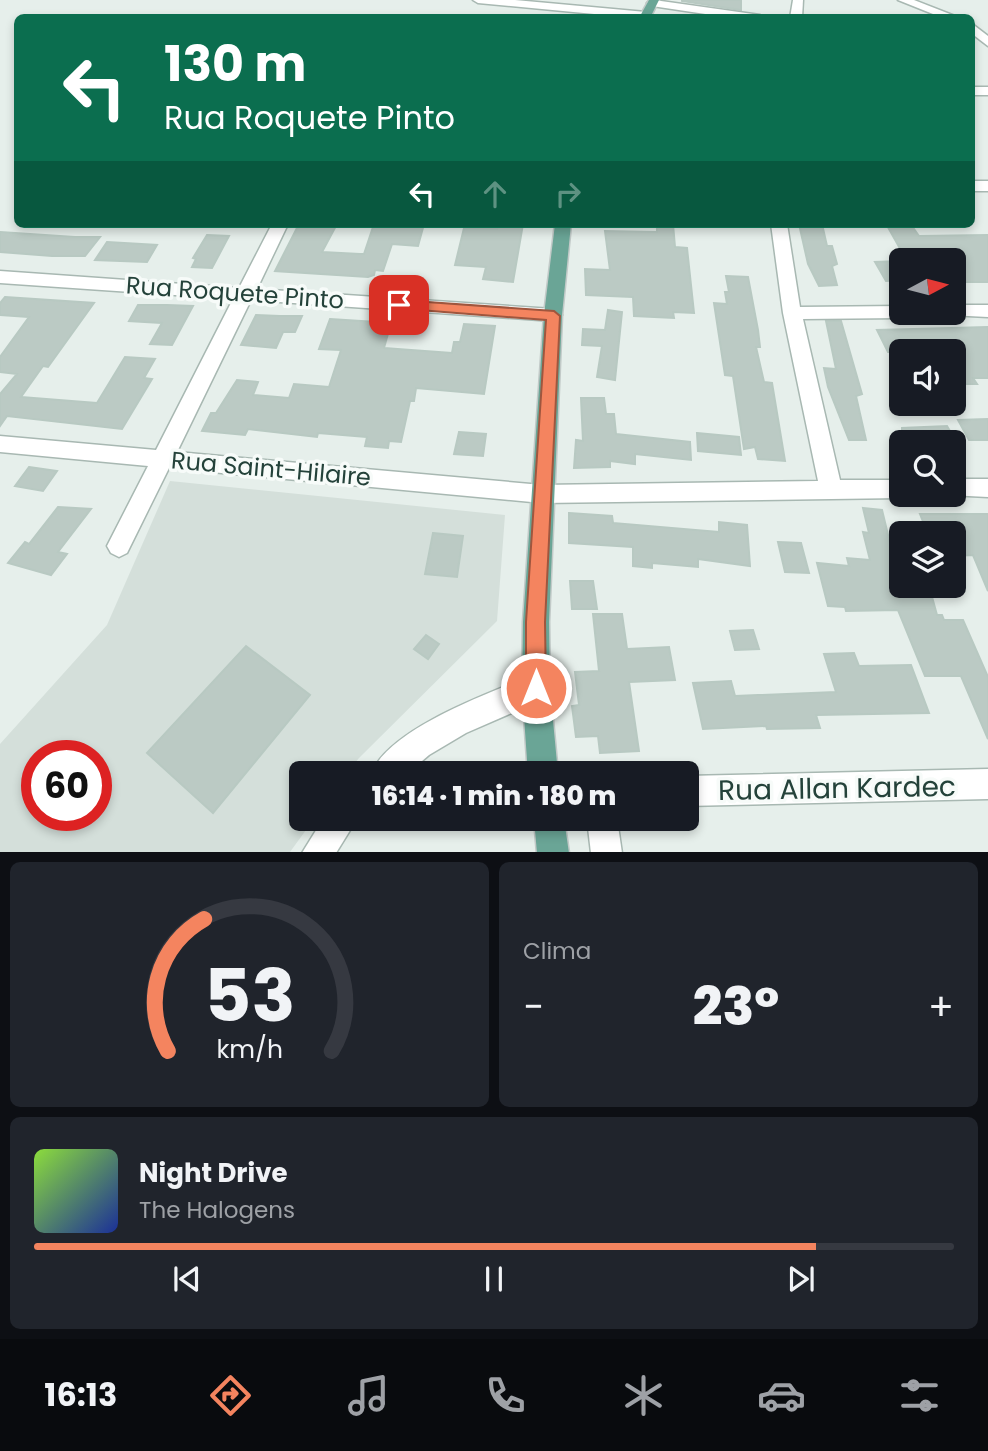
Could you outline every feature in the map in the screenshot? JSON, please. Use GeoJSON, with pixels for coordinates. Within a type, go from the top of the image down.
{"type":"FeatureCollection","features":[{"type":"Feature","properties":{"kind":"main road"},"geometry":{"type":"LineString","coordinates":[[542,761],[536,688],[536,622],[554,316],[563,228]]}},
{"type":"Feature","properties":{"kind":"main road"},"geometry":{"type":"LineString","coordinates":[[551,831],[554,852]]}},
{"type":"Feature","properties":{"kind":"street"},"geometry":{"type":"LineString","coordinates":[[478,0],[624,14]]}},
{"type":"Feature","properties":{"kind":"street"},"geometry":{"type":"LineString","coordinates":[[903,0],[943,14]]}},
{"type":"Feature","properties":{"kind":"street"},"geometry":{"type":"LineString","coordinates":[[653,1],[735,14]]}},
{"type":"Feature","properties":{"kind":"street"},"geometry":{"type":"LineString","coordinates":[[975,27],[988,42]]}},
{"type":"Feature","properties":{"kind":"street"},"geometry":{"type":"LineString","coordinates":[[119,546],[278,228]]}},
{"type":"Feature","properties":{"kind":"street"},"geometry":{"type":"LineString","coordinates":[[780,228],[792,313],[831,490]]}},
{"type":"Feature","properties":{"kind":"street","name":"Rua Roquete Pinto"},"geometry":{"type":"LineString","coordinates":[[0,277],[554,316]]}},
{"type":"Feature","properties":{"kind":"street"},"geometry":{"type":"LineString","coordinates":[[966,311],[988,311]]}},
{"type":"Feature","properties":{"kind":"street"},"geometry":{"type":"LineString","coordinates":[[792,313],[889,312]]}},
{"type":"Feature","properties":{"kind":"street","name":"Rua Saint-Hilaire"},"geometry":{"type":"LineString","coordinates":[[0,444],[542,494],[889,489]]}},
{"type":"Feature","properties":{"kind":"street"},"geometry":{"type":"LineString","coordinates":[[966,488],[988,488]]}},
{"type":"Feature","properties":{"kind":"street"},"geometry":{"type":"LineString","coordinates":[[397,761],[455,721],[536,688]]}},
{"type":"Feature","properties":{"kind":"street","name":"Rua Allan Kardec"},"geometry":{"type":"LineString","coordinates":[[699,791],[988,784]]}},
{"type":"Feature","properties":{"kind":"street"},"geometry":{"type":"LineString","coordinates":[[317,852],[332,831]]}},
{"type":"Feature","properties":{"kind":"street"},"geometry":{"type":"LineString","coordinates":[[604,831],[607,852]]}},
{"type":"Feature","properties":{"kind":"shaded area"},"geometry":{"type":"Polygon","coordinates":[[[170,481],[505,515],[497,621],[357,761],[289,761],[289,831],[305,831],[290,852],[0,852],[0,744],[107,625],[170,481]]]}},
{"type":"Feature","properties":{"kind":"building"},"geometry":{"type":"Polygon","coordinates":[[[741,0],[741,10],[682,1],[741,0]]]}},
{"type":"Feature","properties":{"kind":"building"},"geometry":{"type":"Polygon","coordinates":[[[297,228],[335,228],[322,252],[364,254],[373,228],[423,228],[418,246],[392,244],[383,271],[375,270],[374,275],[368,277],[275,271],[297,228]]]}},
{"type":"Feature","properties":{"kind":"building"},"geometry":{"type":"Polygon","coordinates":[[[464,228],[522,228],[513,282],[483,279],[486,267],[455,265],[464,228]]]}},
{"type":"Feature","properties":{"kind":"building"},"geometry":{"type":"Polygon","coordinates":[[[657,228],[673,228],[675,247],[687,248],[694,313],[673,312],[674,318],[634,316],[633,297],[586,295],[585,269],[610,270],[605,231],[657,232],[657,228]]]}},
{"type":"Feature","properties":{"kind":"building"},"geometry":{"type":"Polygon","coordinates":[[[800,228],[823,228],[827,246],[832,246],[837,264],[832,266],[837,285],[819,286],[808,264],[800,228]]]}},
{"type":"Feature","properties":{"kind":"building"},"geometry":{"type":"Polygon","coordinates":[[[889,229],[914,229],[919,236],[988,235],[988,282],[966,282],[966,248],[900,248],[889,229]]]}},
{"type":"Feature","properties":{"kind":"building"},"geometry":{"type":"Polygon","coordinates":[[[0,232],[100,237],[85,256],[52,256],[0,252],[0,232]]]}},
{"type":"Feature","properties":{"kind":"building"},"geometry":{"type":"Polygon","coordinates":[[[207,235],[229,236],[212,268],[192,267],[196,259],[193,258],[207,235]]]}},
{"type":"Feature","properties":{"kind":"building"},"geometry":{"type":"Polygon","coordinates":[[[107,242],[157,245],[147,262],[95,260],[107,242]]]}},
{"type":"Feature","properties":{"kind":"building"},"geometry":{"type":"Polygon","coordinates":[[[889,261],[889,281],[886,281],[875,262],[889,261]]]}},
{"type":"Feature","properties":{"kind":"building"},"geometry":{"type":"Polygon","coordinates":[[[726,276],[748,277],[760,347],[756,347],[764,382],[772,383],[785,461],[758,459],[755,447],[744,449],[733,376],[725,375],[714,303],[727,304],[725,292],[729,292],[726,276]]]}},
{"type":"Feature","properties":{"kind":"building"},"geometry":{"type":"Polygon","coordinates":[[[5,297],[94,303],[48,367],[43,366],[21,397],[97,403],[125,357],[155,359],[144,378],[152,379],[122,429],[7,416],[0,426],[0,394],[17,374],[0,372],[0,357],[29,317],[0,315],[0,303],[5,297]]]}},
{"type":"Feature","properties":{"kind":"building"},"geometry":{"type":"Polygon","coordinates":[[[138,305],[193,306],[172,345],[150,344],[162,323],[129,321],[138,305]]]}},
{"type":"Feature","properties":{"kind":"building"},"geometry":{"type":"Polygon","coordinates":[[[608,310],[622,312],[615,380],[597,377],[602,346],[582,345],[583,329],[605,330],[608,310]]]}},
{"type":"Feature","properties":{"kind":"building"},"geometry":{"type":"Polygon","coordinates":[[[256,315],[302,316],[295,332],[283,332],[276,348],[241,345],[256,315]]]}},
{"type":"Feature","properties":{"kind":"building"},"geometry":{"type":"Polygon","coordinates":[[[330,319],[391,323],[384,348],[452,353],[454,342],[460,342],[464,324],[495,326],[484,394],[416,388],[414,401],[410,401],[401,442],[389,441],[388,448],[365,446],[367,437],[318,433],[317,437],[248,429],[245,435],[202,431],[211,413],[216,413],[237,380],[258,382],[253,395],[289,398],[294,384],[329,387],[341,350],[319,349],[330,319]]]}},
{"type":"Feature","properties":{"kind":"building"},"geometry":{"type":"Polygon","coordinates":[[[826,321],[841,321],[862,394],[856,396],[866,440],[849,440],[828,387],[824,368],[836,369],[826,321]]]}},
{"type":"Feature","properties":{"kind":"building"},"geometry":{"type":"Polygon","coordinates":[[[988,327],[988,378],[973,378],[977,384],[966,384],[966,339],[889,339],[888,352],[877,330],[988,327]]]}},
{"type":"Feature","properties":{"kind":"building"},"geometry":{"type":"Polygon","coordinates":[[[581,398],[604,398],[606,414],[614,414],[616,434],[690,442],[691,460],[635,454],[635,464],[610,461],[610,467],[574,468],[576,440],[583,441],[581,398]]]}},
{"type":"Feature","properties":{"kind":"building"},"geometry":{"type":"Polygon","coordinates":[[[988,419],[988,440],[969,440],[966,430],[958,420],[988,419]]]}},
{"type":"Feature","properties":{"kind":"building"},"geometry":{"type":"Polygon","coordinates":[[[947,426],[949,430],[902,430],[947,426]]]}},
{"type":"Feature","properties":{"kind":"building"},"geometry":{"type":"Polygon","coordinates":[[[459,432],[486,434],[483,456],[454,454],[459,432]]]}},
{"type":"Feature","properties":{"kind":"building"},"geometry":{"type":"Polygon","coordinates":[[[697,433],[739,437],[741,455],[698,451],[697,433]]]}},
{"type":"Feature","properties":{"kind":"building"},"geometry":{"type":"Polygon","coordinates":[[[29,467],[57,471],[43,491],[15,486],[29,467]]]}},
{"type":"Feature","properties":{"kind":"building"},"geometry":{"type":"Polygon","coordinates":[[[58,507],[91,509],[58,552],[67,554],[51,575],[8,563],[25,542],[29,544],[58,507]]]}},
{"type":"Feature","properties":{"kind":"building"},"geometry":{"type":"Polygon","coordinates":[[[863,508],[882,510],[889,539],[889,598],[932,598],[937,615],[942,615],[944,620],[963,620],[988,677],[988,739],[961,676],[925,676],[898,610],[846,611],[845,607],[828,606],[817,563],[849,566],[847,558],[870,560],[863,532],[869,533],[863,508]]]}},
{"type":"Feature","properties":{"kind":"building"},"geometry":{"type":"Polygon","coordinates":[[[569,513],[612,516],[613,523],[719,532],[719,522],[747,525],[750,566],[698,559],[698,567],[652,563],[652,568],[633,566],[633,547],[569,543],[569,513]]]}},
{"type":"Feature","properties":{"kind":"building"},"geometry":{"type":"Polygon","coordinates":[[[920,514],[988,514],[988,591],[973,555],[966,555],[966,521],[923,521],[920,514]]]}},
{"type":"Feature","properties":{"kind":"building"},"geometry":{"type":"Polygon","coordinates":[[[433,533],[463,536],[457,577],[425,574],[433,533]]]}},
{"type":"Feature","properties":{"kind":"building"},"geometry":{"type":"Polygon","coordinates":[[[778,542],[801,543],[809,573],[785,572],[778,542]]]}},
{"type":"Feature","properties":{"kind":"building"},"geometry":{"type":"Polygon","coordinates":[[[570,581],[593,581],[597,609],[572,609],[570,581]]]}},
{"type":"Feature","properties":{"kind":"building"},"geometry":{"type":"Polygon","coordinates":[[[593,614],[622,614],[627,649],[669,647],[675,680],[629,682],[639,751],[600,753],[598,736],[576,737],[572,706],[579,705],[575,672],[599,671],[593,614]]]}},
{"type":"Feature","properties":{"kind":"building"},"geometry":{"type":"Polygon","coordinates":[[[753,630],[759,649],[735,650],[730,631],[753,630]]]}},
{"type":"Feature","properties":{"kind":"building"},"geometry":{"type":"Polygon","coordinates":[[[426,635],[439,644],[428,659],[414,649],[426,635]]]}},
{"type":"Feature","properties":{"kind":"building"},"geometry":{"type":"Polygon","coordinates":[[[246,646],[310,695],[213,813],[147,753],[246,646]]]}},
{"type":"Feature","properties":{"kind":"building"},"geometry":{"type":"Polygon","coordinates":[[[854,653],[859,666],[911,665],[929,713],[816,715],[820,728],[767,729],[766,726],[703,729],[693,683],[731,681],[735,696],[836,692],[824,654],[854,653]]]}},
{"type":"Feature","properties":{"kind":"route"},"geometry":{"type":"LineString","coordinates":[[399,305],[554,316],[542,494],[536,688]]}}]}
